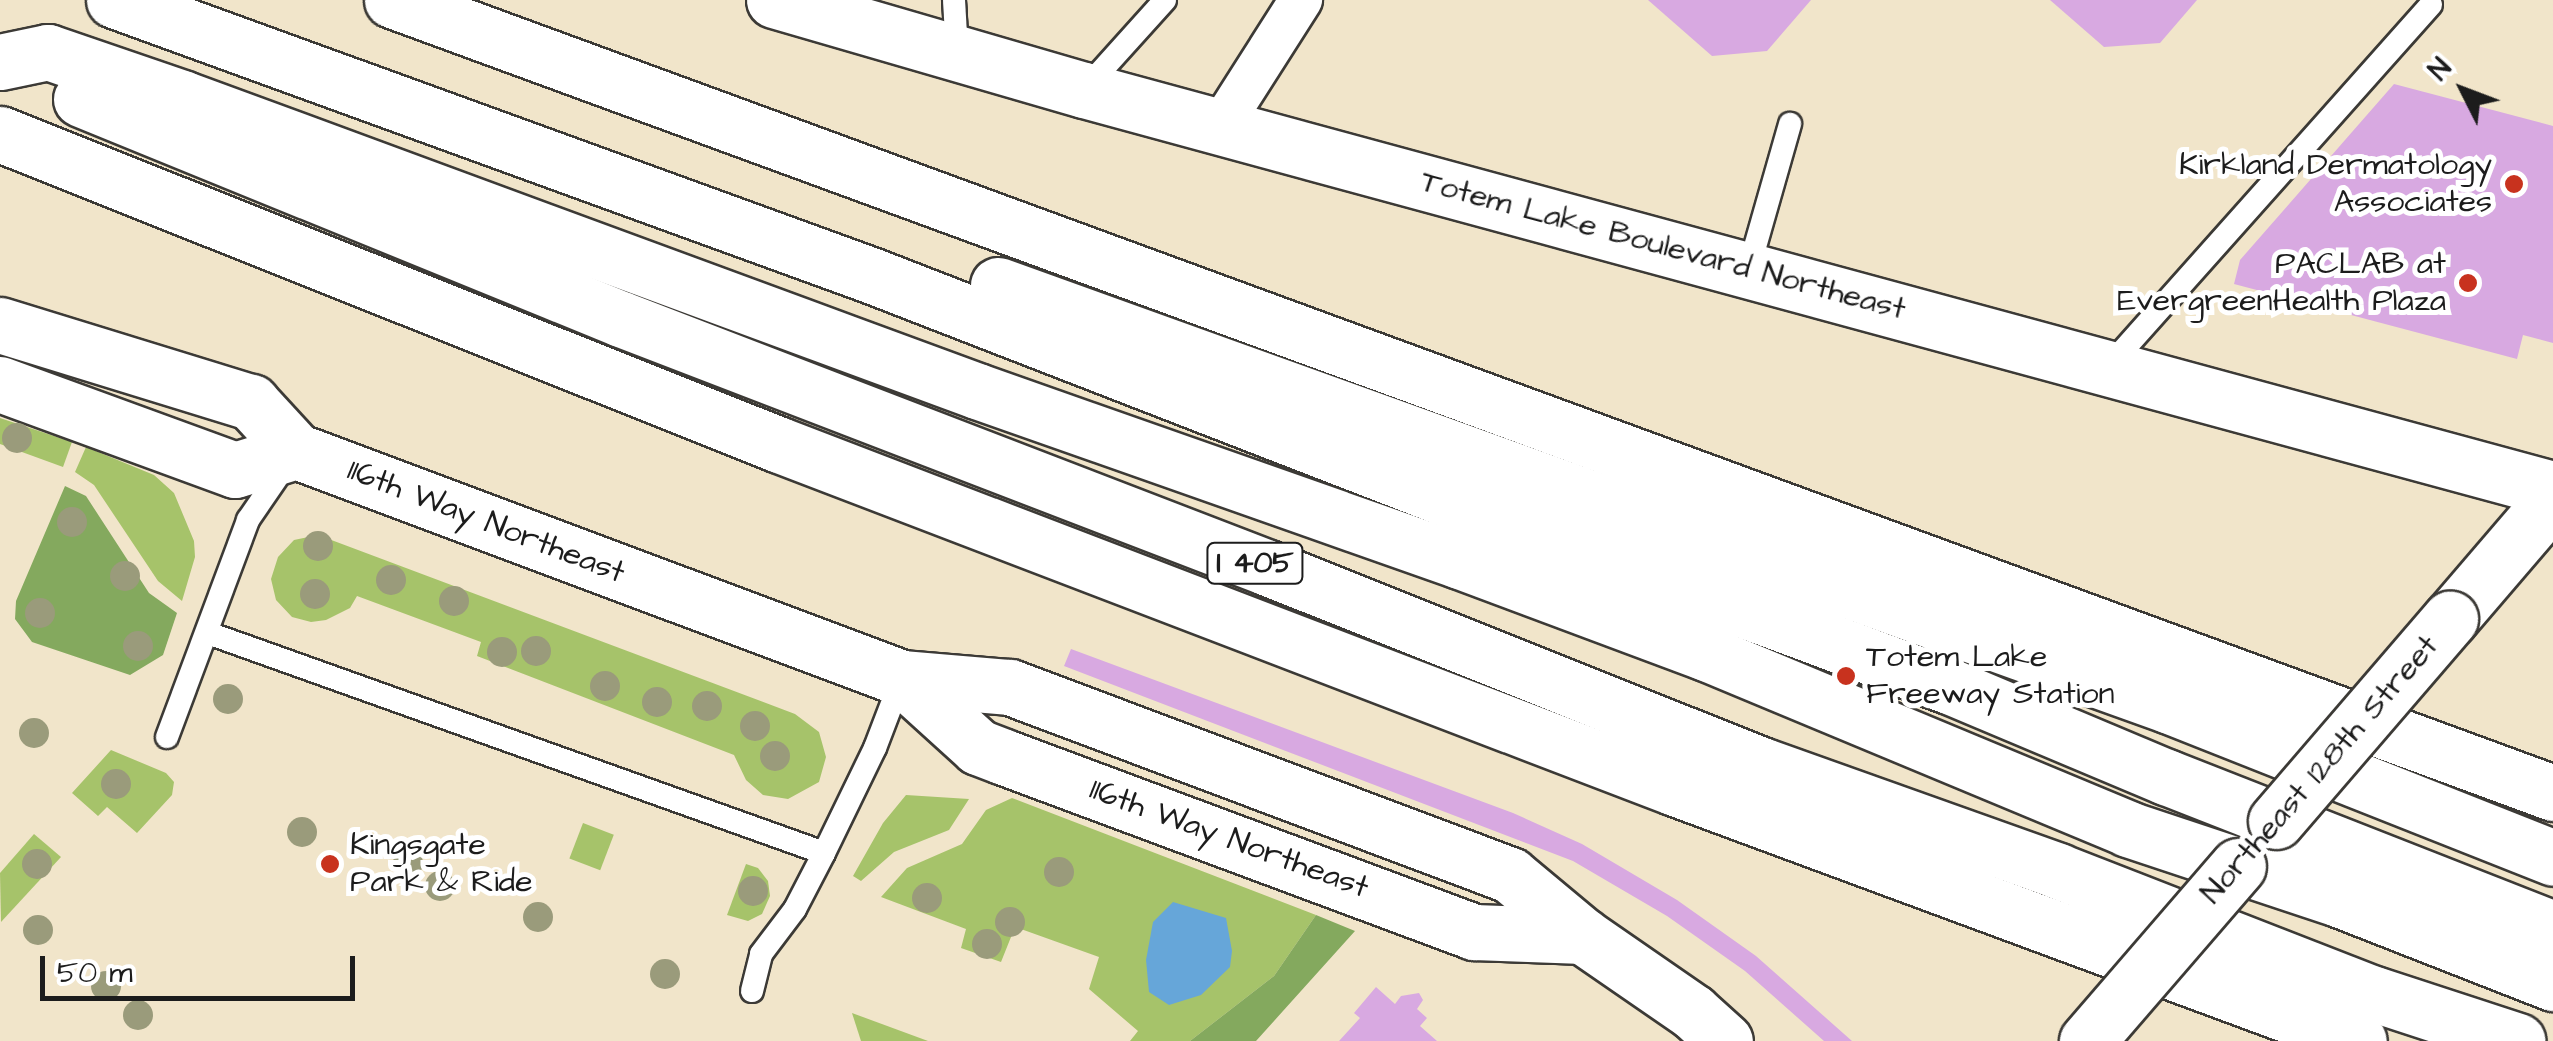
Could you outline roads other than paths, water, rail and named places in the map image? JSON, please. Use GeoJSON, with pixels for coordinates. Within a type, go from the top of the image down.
{"type":"FeatureCollection","features":[{"type":"Feature","properties":{"kind":"main road"},"geometry":{"type":"LineString","coordinates":[[114,0],[873,276],[1471,536],[1706,654],[2128,830],[2341,900],[2553,983]]}},
{"type":"Feature","properties":{"kind":"main road"},"geometry":{"type":"LineString","coordinates":[[216,0],[2170,706],[2553,858]]}},
{"type":"Feature","properties":{"kind":"main road"},"geometry":{"type":"LineString","coordinates":[[392,0],[2553,793]]}},
{"type":"Feature","properties":{"kind":"main road","name":"Totem Lake Boulevard Northeast"},"geometry":{"type":"LineString","coordinates":[[774,0],[955,26],[1084,90],[2553,488]]}},
{"type":"Feature","properties":{"kind":"main road"},"geometry":{"type":"LineString","coordinates":[[0,64],[48,52],[977,392],[1471,536],[1947,684],[2276,821],[2553,929]]}},
{"type":"Feature","properties":{"kind":"main road","name":"I 405"},"geometry":{"type":"LineString","coordinates":[[0,64],[621,319],[1268,568],[1761,765],[2058,872],[2374,994],[2518,1041]]}},
{"type":"Feature","properties":{"kind":"main road","name":"I 405"},"geometry":{"type":"LineString","coordinates":[[0,134],[850,472],[1694,795],[2359,1041]]}},
{"type":"Feature","properties":{"kind":"main road","name":"116th Way Northeast"},"geometry":{"type":"LineString","coordinates":[[0,326],[252,402],[296,451],[902,678],[978,747],[1004,758],[1474,932],[1582,936],[1693,1012],[1724,1041]]}},
{"type":"Feature","properties":{"kind":"main road"},"geometry":{"type":"LineString","coordinates":[[0,384],[235,470],[296,451]]}},
{"type":"Feature","properties":{"kind":"main road","name":"Northeast 128th Street"},"geometry":{"type":"LineString","coordinates":[[2087,1041],[2553,498]]}},
{"type":"Feature","properties":{"kind":"street"},"geometry":{"type":"LineString","coordinates":[[1220,127],[1302,0]]}},
{"type":"Feature","properties":{"kind":"lane"},"geometry":{"type":"LineString","coordinates":[[1084,90],[1165,0]]}},
{"type":"Feature","properties":{"kind":"lane"},"geometry":{"type":"LineString","coordinates":[[2109,366],[2431,4]]}},
{"type":"Feature","properties":{"kind":"lane"},"geometry":{"type":"LineString","coordinates":[[1749,268],[1790,124]]}},
{"type":"Feature","properties":{"kind":"lane"},"geometry":{"type":"LineString","coordinates":[[168,738],[248,520],[296,451]]}},
{"type":"Feature","properties":{"kind":"lane"},"geometry":{"type":"LineString","coordinates":[[208,633],[824,852]]}},
{"type":"Feature","properties":{"kind":"lane"},"geometry":{"type":"LineString","coordinates":[[752,991],[760,954],[795,909],[875,748],[902,678]]}},
{"type":"Feature","properties":{"kind":"water"},"geometry":{"type":"Polygon","coordinates":[[[1173,902],[1226,918],[1232,951],[1230,967],[1201,995],[1169,1005],[1149,992],[1146,960],[1153,922],[1173,902]]]}},
{"type":"Feature","properties":{"kind":"place","name":"Kirkland Dermatology Associates"},"geometry":{"type":"Point","coordinates":[2514,184]}},
{"type":"Feature","properties":{"kind":"place","name":"PACLAB at EvergreenHealth Plaza"},"geometry":{"type":"Point","coordinates":[2468,283]}},
{"type":"Feature","properties":{"kind":"place","name":"Totem Lake Freeway Station"},"geometry":{"type":"Point","coordinates":[1846,676]}},
{"type":"Feature","properties":{"kind":"place","name":"Kingsgate Park & Ride"},"geometry":{"type":"Point","coordinates":[330,864]}}]}
